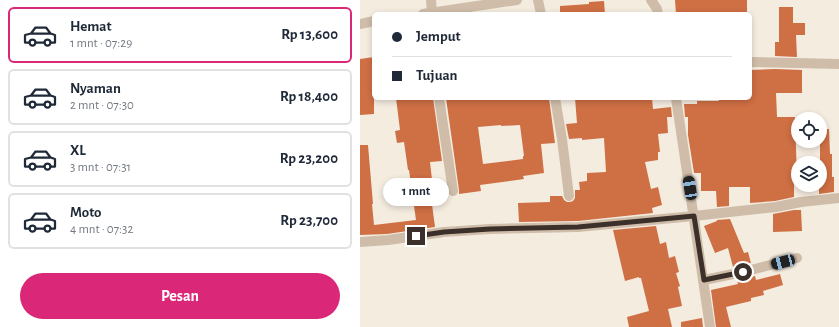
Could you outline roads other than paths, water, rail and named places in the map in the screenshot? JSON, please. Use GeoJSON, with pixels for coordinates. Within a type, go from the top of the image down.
{"type":"FeatureCollection","features":[{"type":"Feature","properties":{"kind":"street"},"geometry":{"type":"LineString","coordinates":[[428,12],[431,0]]}},
{"type":"Feature","properties":{"kind":"street"},"geometry":{"type":"LineString","coordinates":[[435,12],[517,0]]}},
{"type":"Feature","properties":{"kind":"street"},"geometry":{"type":"LineString","coordinates":[[538,0],[541,12]]}},
{"type":"Feature","properties":{"kind":"street"},"geometry":{"type":"LineString","coordinates":[[651,0],[658,12]]}},
{"type":"Feature","properties":{"kind":"street"},"geometry":{"type":"LineString","coordinates":[[360,24],[372,21]]}},
{"type":"Feature","properties":{"kind":"street"},"geometry":{"type":"LineString","coordinates":[[752,62],[839,64]]}},
{"type":"Feature","properties":{"kind":"street"},"geometry":{"type":"LineString","coordinates":[[439,100],[453,192]]}},
{"type":"Feature","properties":{"kind":"street"},"geometry":{"type":"LineString","coordinates":[[556,100],[569,196]]}},
{"type":"Feature","properties":{"kind":"street"},"geometry":{"type":"LineString","coordinates":[[676,100],[710,327]]}},
{"type":"Feature","properties":{"kind":"street"},"geometry":{"type":"LineString","coordinates":[[360,242],[388,240],[444,232],[490,229],[578,227],[776,207],[801,202],[839,198]]}},
{"type":"Feature","properties":{"kind":"street"},"geometry":{"type":"LineString","coordinates":[[704,280],[797,258]]}}]}
